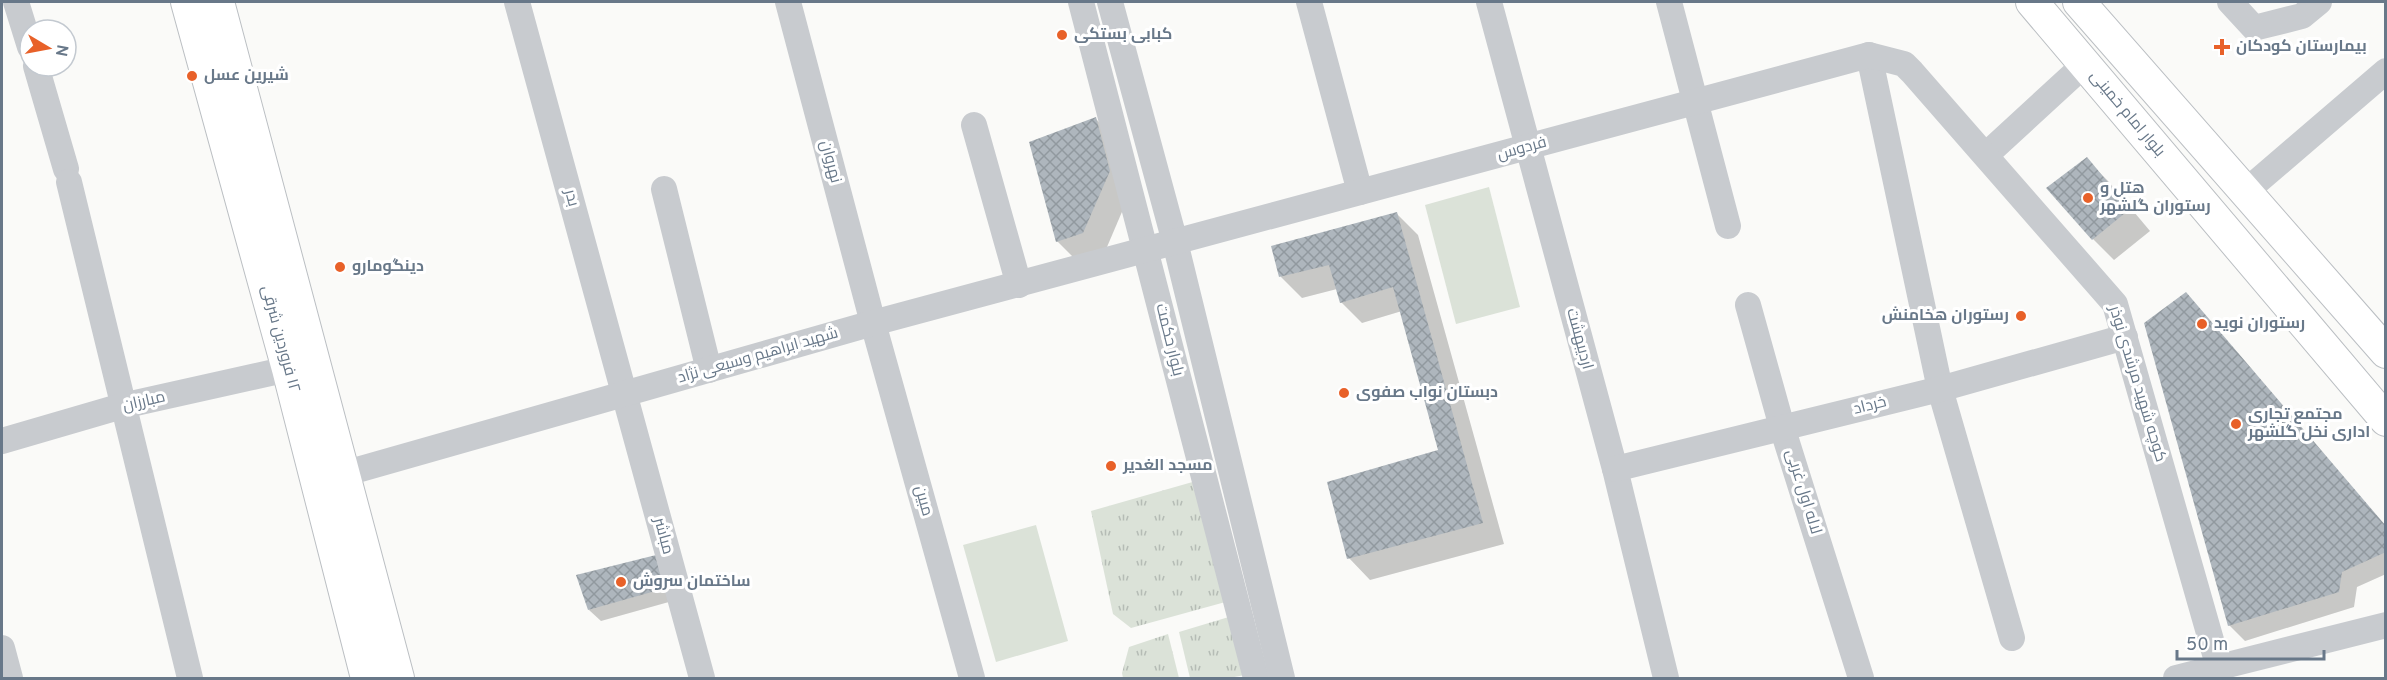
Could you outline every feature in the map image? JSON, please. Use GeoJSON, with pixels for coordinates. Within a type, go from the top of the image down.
{"type":"FeatureCollection","features":[{"type":"Feature","properties":{"kind":"main road","name":"١٢ فروردین شرقی"},"geometry":{"type":"LineString","coordinates":[[187,2],[288,369],[367,678]]}},
{"type":"Feature","properties":{"kind":"main road","name":"١٢ فروردین شرقی"},"geometry":{"type":"LineString","coordinates":[[218,2],[398,678]]}},
{"type":"Feature","properties":{"kind":"main road","name":"بلوار امام خمینی"},"geometry":{"type":"LineString","coordinates":[[2032,2],[2385,420]]}},
{"type":"Feature","properties":{"kind":"main road"},"geometry":{"type":"LineString","coordinates":[[2090,6],[2246,192],[2385,352]]}},
{"type":"Feature","properties":{"kind":"street"},"geometry":{"type":"LineString","coordinates":[[16,2],[21,18]]}},
{"type":"Feature","properties":{"kind":"street","name":"بدر"},"geometry":{"type":"LineString","coordinates":[[517,2],[624,393]]}},
{"type":"Feature","properties":{"kind":"street","name":"نهروان"},"geometry":{"type":"LineString","coordinates":[[788,2],[873,323]]}},
{"type":"Feature","properties":{"kind":"street","name":"بلوار حکمت"},"geometry":{"type":"LineString","coordinates":[[1081,2],[1256,678]]}},
{"type":"Feature","properties":{"kind":"street","name":"بلوار حکمت"},"geometry":{"type":"LineString","coordinates":[[1110,2],[1175,242],[1282,678]]}},
{"type":"Feature","properties":{"kind":"street"},"geometry":{"type":"LineString","coordinates":[[1309,2],[1360,192]]}},
{"type":"Feature","properties":{"kind":"street","name":"اردیبهشت"},"geometry":{"type":"LineString","coordinates":[[1489,2],[1615,469],[1665,678]]}},
{"type":"Feature","properties":{"kind":"street"},"geometry":{"type":"LineString","coordinates":[[1669,2],[1728,226]]}},
{"type":"Feature","properties":{"kind":"street"},"geometry":{"type":"LineString","coordinates":[[2230,2],[2254,28],[2302,16],[2319,2]]}},
{"type":"Feature","properties":{"kind":"street"},"geometry":{"type":"LineString","coordinates":[[1869,55],[1940,389],[2012,638]]}},
{"type":"Feature","properties":{"kind":"street","name":"فردوس"},"geometry":{"type":"LineString","coordinates":[[1175,242],[1869,55]]}},
{"type":"Feature","properties":{"kind":"street","name":"کوچه شهید مرشدی نوذر"},"geometry":{"type":"LineString","coordinates":[[1869,55],[1904,64],[2115,304],[2219,668]]}},
{"type":"Feature","properties":{"kind":"street"},"geometry":{"type":"LineString","coordinates":[[1986,155],[2085,64]]}},
{"type":"Feature","properties":{"kind":"street"},"geometry":{"type":"LineString","coordinates":[[2246,192],[2385,71]]}},
{"type":"Feature","properties":{"kind":"street"},"geometry":{"type":"LineString","coordinates":[[40,78],[68,175],[190,678]]}},
{"type":"Feature","properties":{"kind":"street"},"geometry":{"type":"LineString","coordinates":[[974,125],[1019,285]]}},
{"type":"Feature","properties":{"kind":"street"},"geometry":{"type":"LineString","coordinates":[[664,189],[709,370]]}},
{"type":"Feature","properties":{"kind":"street","name":"شهید ابراهیم وسیعی نژاد"},"geometry":{"type":"LineString","coordinates":[[343,474],[873,323],[1175,242]]}},
{"type":"Feature","properties":{"kind":"street","name":"لاله اول غربی"},"geometry":{"type":"LineString","coordinates":[[1748,305],[1782,427],[1861,678]]}},
{"type":"Feature","properties":{"kind":"street","name":"مبین"},"geometry":{"type":"LineString","coordinates":[[873,323],[972,678]]}},
{"type":"Feature","properties":{"kind":"street","name":"خرداد"},"geometry":{"type":"LineString","coordinates":[[1615,469],[1940,389],[2125,337]]}},
{"type":"Feature","properties":{"kind":"street","name":"مبارزان"},"geometry":{"type":"LineString","coordinates":[[2,441],[123,406],[288,369]]}},
{"type":"Feature","properties":{"kind":"street","name":"مباشر"},"geometry":{"type":"LineString","coordinates":[[624,393],[702,678]]}},
{"type":"Feature","properties":{"kind":"street"},"geometry":{"type":"LineString","coordinates":[[2176,678],[2385,625]]}},
{"type":"Feature","properties":{"kind":"street"},"geometry":{"type":"LineString","coordinates":[[2,648],[10,678]]}},
{"type":"Feature","properties":{"kind":"green space"},"geometry":{"type":"Polygon","coordinates":[[[1489,187],[1520,307],[1456,324],[1425,205],[1489,187]]]}},
{"type":"Feature","properties":{"kind":"green space"},"geometry":{"type":"Polygon","coordinates":[[[1196,481],[1229,601],[1131,628],[1113,614],[1091,511],[1196,481]]]}},
{"type":"Feature","properties":{"kind":"green space"},"geometry":{"type":"Polygon","coordinates":[[[1036,525],[1068,641],[996,662],[963,545],[1036,525]]]}},
{"type":"Feature","properties":{"kind":"green space"},"geometry":{"type":"Polygon","coordinates":[[[1232,616],[1245,675],[1229,678],[1190,678],[1179,632],[1232,616]]]}},
{"type":"Feature","properties":{"kind":"green space"},"geometry":{"type":"Polygon","coordinates":[[[1168,634],[1179,678],[1123,678],[1122,673],[1129,647],[1168,634]]]}},
{"type":"Feature","properties":{"kind":"building"},"geometry":{"type":"Polygon","coordinates":[[[1096,117],[1110,171],[1083,233],[1056,242],[1029,142],[1096,117]]]}},
{"type":"Feature","properties":{"kind":"building","name":"هتل و رستوران گلشهر"},"geometry":{"type":"Polygon","coordinates":[[[2087,157],[2130,209],[2092,240],[2046,188],[2087,157]]]}},
{"type":"Feature","properties":{"kind":"building","name":"دبستان نواب صفوی"},"geometry":{"type":"Polygon","coordinates":[[[1397,212],[1483,523],[1347,559],[1327,482],[1438,450],[1393,287],[1340,303],[1329,265],[1279,277],[1271,246],[1397,212]]]}},
{"type":"Feature","properties":{"kind":"building","name":"مجتمع تجاری اداری نخل گلشهر"},"geometry":{"type":"Polygon","coordinates":[[[2186,292],[2386,526],[2386,552],[2342,572],[2339,592],[2228,626],[2144,323],[2186,292]]]}},
{"type":"Feature","properties":{"kind":"building","name":"ساختمان سروش"},"geometry":{"type":"Polygon","coordinates":[[[656,555],[666,588],[588,610],[576,575],[656,555]]]}},
{"type":"Feature","properties":{"kind":"place","name":"کبابی بستکی"},"geometry":{"type":"Point","coordinates":[1062,35]}},
{"type":"Feature","properties":{"kind":"place","name":"بیمارستان کودکان"},"geometry":{"type":"Point","coordinates":[2222,47]}},
{"type":"Feature","properties":{"kind":"place","name":"شیرین عسل"},"geometry":{"type":"Point","coordinates":[192,76]}},
{"type":"Feature","properties":{"kind":"place","name":"هتل و رستوران گلشهر"},"geometry":{"type":"Point","coordinates":[2088,198]}},
{"type":"Feature","properties":{"kind":"place","name":"دینگومارو"},"geometry":{"type":"Point","coordinates":[340,267]}},
{"type":"Feature","properties":{"kind":"place","name":"رستوران هخامنش"},"geometry":{"type":"Point","coordinates":[2021,316]}},
{"type":"Feature","properties":{"kind":"place","name":"رستوران نوید"},"geometry":{"type":"Point","coordinates":[2202,324]}},
{"type":"Feature","properties":{"kind":"place","name":"دبستان نواب صفوی"},"geometry":{"type":"Point","coordinates":[1344,393]}},
{"type":"Feature","properties":{"kind":"place","name":"مجتمع تجاری اداری نخل گلشهر"},"geometry":{"type":"Point","coordinates":[2236,424]}},
{"type":"Feature","properties":{"kind":"place","name":"مسجد الغدیر"},"geometry":{"type":"Point","coordinates":[1111,466]}},
{"type":"Feature","properties":{"kind":"place","name":"ساختمان سروش"},"geometry":{"type":"Point","coordinates":[621,582]}}]}
